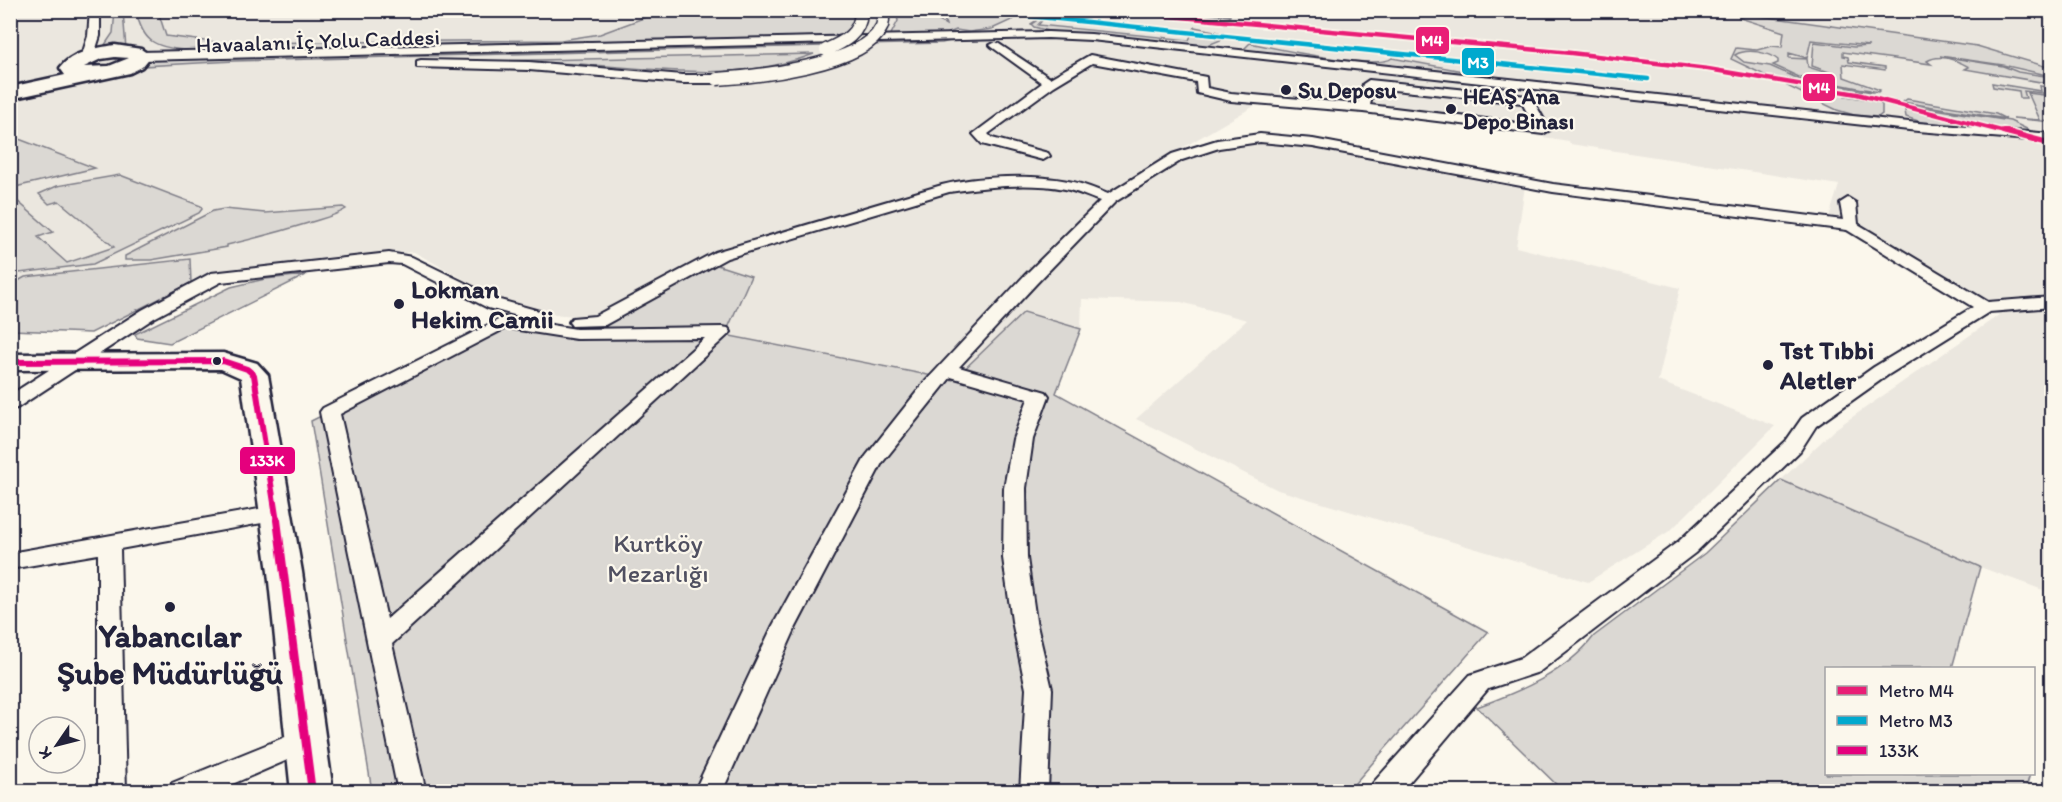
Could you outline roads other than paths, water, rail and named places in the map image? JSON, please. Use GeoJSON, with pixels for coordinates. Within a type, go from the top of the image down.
{"type":"FeatureCollection","features":[{"type":"Feature","properties":{"kind":"highway"},"geometry":{"type":"LineString","coordinates":[[10,82],[83,60],[122,52],[141,56],[136,63],[114,70],[10,93]]}},
{"type":"Feature","properties":{"kind":"highway"},"geometry":{"type":"LineString","coordinates":[[83,60],[70,68],[74,72],[114,70]]}},
{"type":"Feature","properties":{"kind":"street"},"geometry":{"type":"LineString","coordinates":[[409,64],[502,65],[683,79],[787,71],[840,57],[859,48],[877,34],[884,21],[883,10]]}},
{"type":"Feature","properties":{"kind":"street"},"geometry":{"type":"LineString","coordinates":[[722,76],[786,63],[830,48],[858,30],[860,12]]}},
{"type":"Feature","properties":{"kind":"street"},"geometry":{"type":"LineString","coordinates":[[83,60],[94,36],[94,13]]}},
{"type":"Feature","properties":{"kind":"street","name":"Havaalanı İç Yolu Caddesi"},"geometry":{"type":"LineString","coordinates":[[114,70],[283,63],[996,45],[1016,40]]}},
{"type":"Feature","properties":{"kind":"street","name":"Havaalanı İç Yolu Caddesi"},"geometry":{"type":"LineString","coordinates":[[141,56],[1016,40],[1113,48],[1718,113],[1891,128],[1918,127],[2052,138]]}},
{"type":"Feature","properties":{"kind":"street"},"geometry":{"type":"LineString","coordinates":[[996,45],[1050,83]]}},
{"type":"Feature","properties":{"kind":"street"},"geometry":{"type":"LineString","coordinates":[[1043,156],[987,141],[980,134],[1050,83],[1090,59],[1202,80],[1201,90],[1231,97],[1363,108],[1543,130],[1527,100],[1369,84],[1363,108]]}},
{"type":"Feature","properties":{"kind":"street"},"geometry":{"type":"LineString","coordinates":[[283,63],[363,64]]}},
{"type":"Feature","properties":{"kind":"street"},"geometry":{"type":"LineString","coordinates":[[708,792],[784,627],[873,461],[930,388],[1030,280],[1110,199],[1177,157],[1217,144],[1260,138],[1313,143],[1553,188],[1851,226],[1985,307]]}},
{"type":"Feature","properties":{"kind":"street"},"geometry":{"type":"LineString","coordinates":[[10,404],[148,314],[217,278],[389,258],[406,260],[494,304],[537,316],[587,323],[599,321],[721,255],[947,188],[975,184],[1035,182],[1067,185],[1110,199]]}},
{"type":"Feature","properties":{"kind":"street"},"geometry":{"type":"LineString","coordinates":[[1848,203],[1851,226]]}},
{"type":"Feature","properties":{"kind":"street"},"geometry":{"type":"LineString","coordinates":[[1383,792],[1479,682],[1530,665],[1705,532],[1793,446],[1809,422],[1881,371],[1985,307],[2052,302]]}},
{"type":"Feature","properties":{"kind":"street"},"geometry":{"type":"LineString","coordinates":[[379,641],[722,332],[576,334],[504,322],[330,412],[379,641],[412,792]]}},
{"type":"Feature","properties":{"kind":"street"},"geometry":{"type":"LineString","coordinates":[[10,362],[223,361],[247,369],[254,375],[276,514],[312,792]]}},
{"type":"Feature","properties":{"kind":"street"},"geometry":{"type":"LineString","coordinates":[[948,370],[1039,396],[1023,439],[1015,488],[1015,558],[1024,621],[1039,689],[1034,792]]}},
{"type":"Feature","properties":{"kind":"street"},"geometry":{"type":"LineString","coordinates":[[10,561],[276,514]]}},
{"type":"Feature","properties":{"kind":"street"},"geometry":{"type":"LineString","coordinates":[[109,544],[112,792]]}},
{"type":"Feature","properties":{"kind":"street"},"geometry":{"type":"LineString","coordinates":[[182,792],[305,740]]}},
{"type":"Feature","properties":{"kind":"metro line","name":"M3"},"geometry":{"type":"LineString","coordinates":[[969,10],[1648,79]]}},
{"type":"Feature","properties":{"kind":"metro line","name":"M4"},"geometry":{"type":"LineString","coordinates":[[1104,10],[1571,53],[1708,69],[1857,94],[2052,144]]}},
{"type":"Feature","properties":{"kind":"place","name":"Su Deposu"},"geometry":{"type":"Point","coordinates":[1286,90]}},
{"type":"Feature","properties":{"kind":"place","name":"HEAŞ Ana Depo Binası"},"geometry":{"type":"Point","coordinates":[1451,109]}},
{"type":"Feature","properties":{"kind":"place","name":"Lokman Hekim Camii"},"geometry":{"type":"Point","coordinates":[399,304]}},
{"type":"Feature","properties":{"kind":"place","name":"Tst Tıbbi Aletler"},"geometry":{"type":"Point","coordinates":[1768,365]}},
{"type":"Feature","properties":{"kind":"place","name":"Yabancılar Şube Müdürlüğü"},"geometry":{"type":"Point","coordinates":[170,607]}},
{"type":"Feature","properties":{"kind":"park label","name":"Kurtköy Mezarlığı"},"geometry":{"type":"Point","coordinates":[658,558]}}]}
